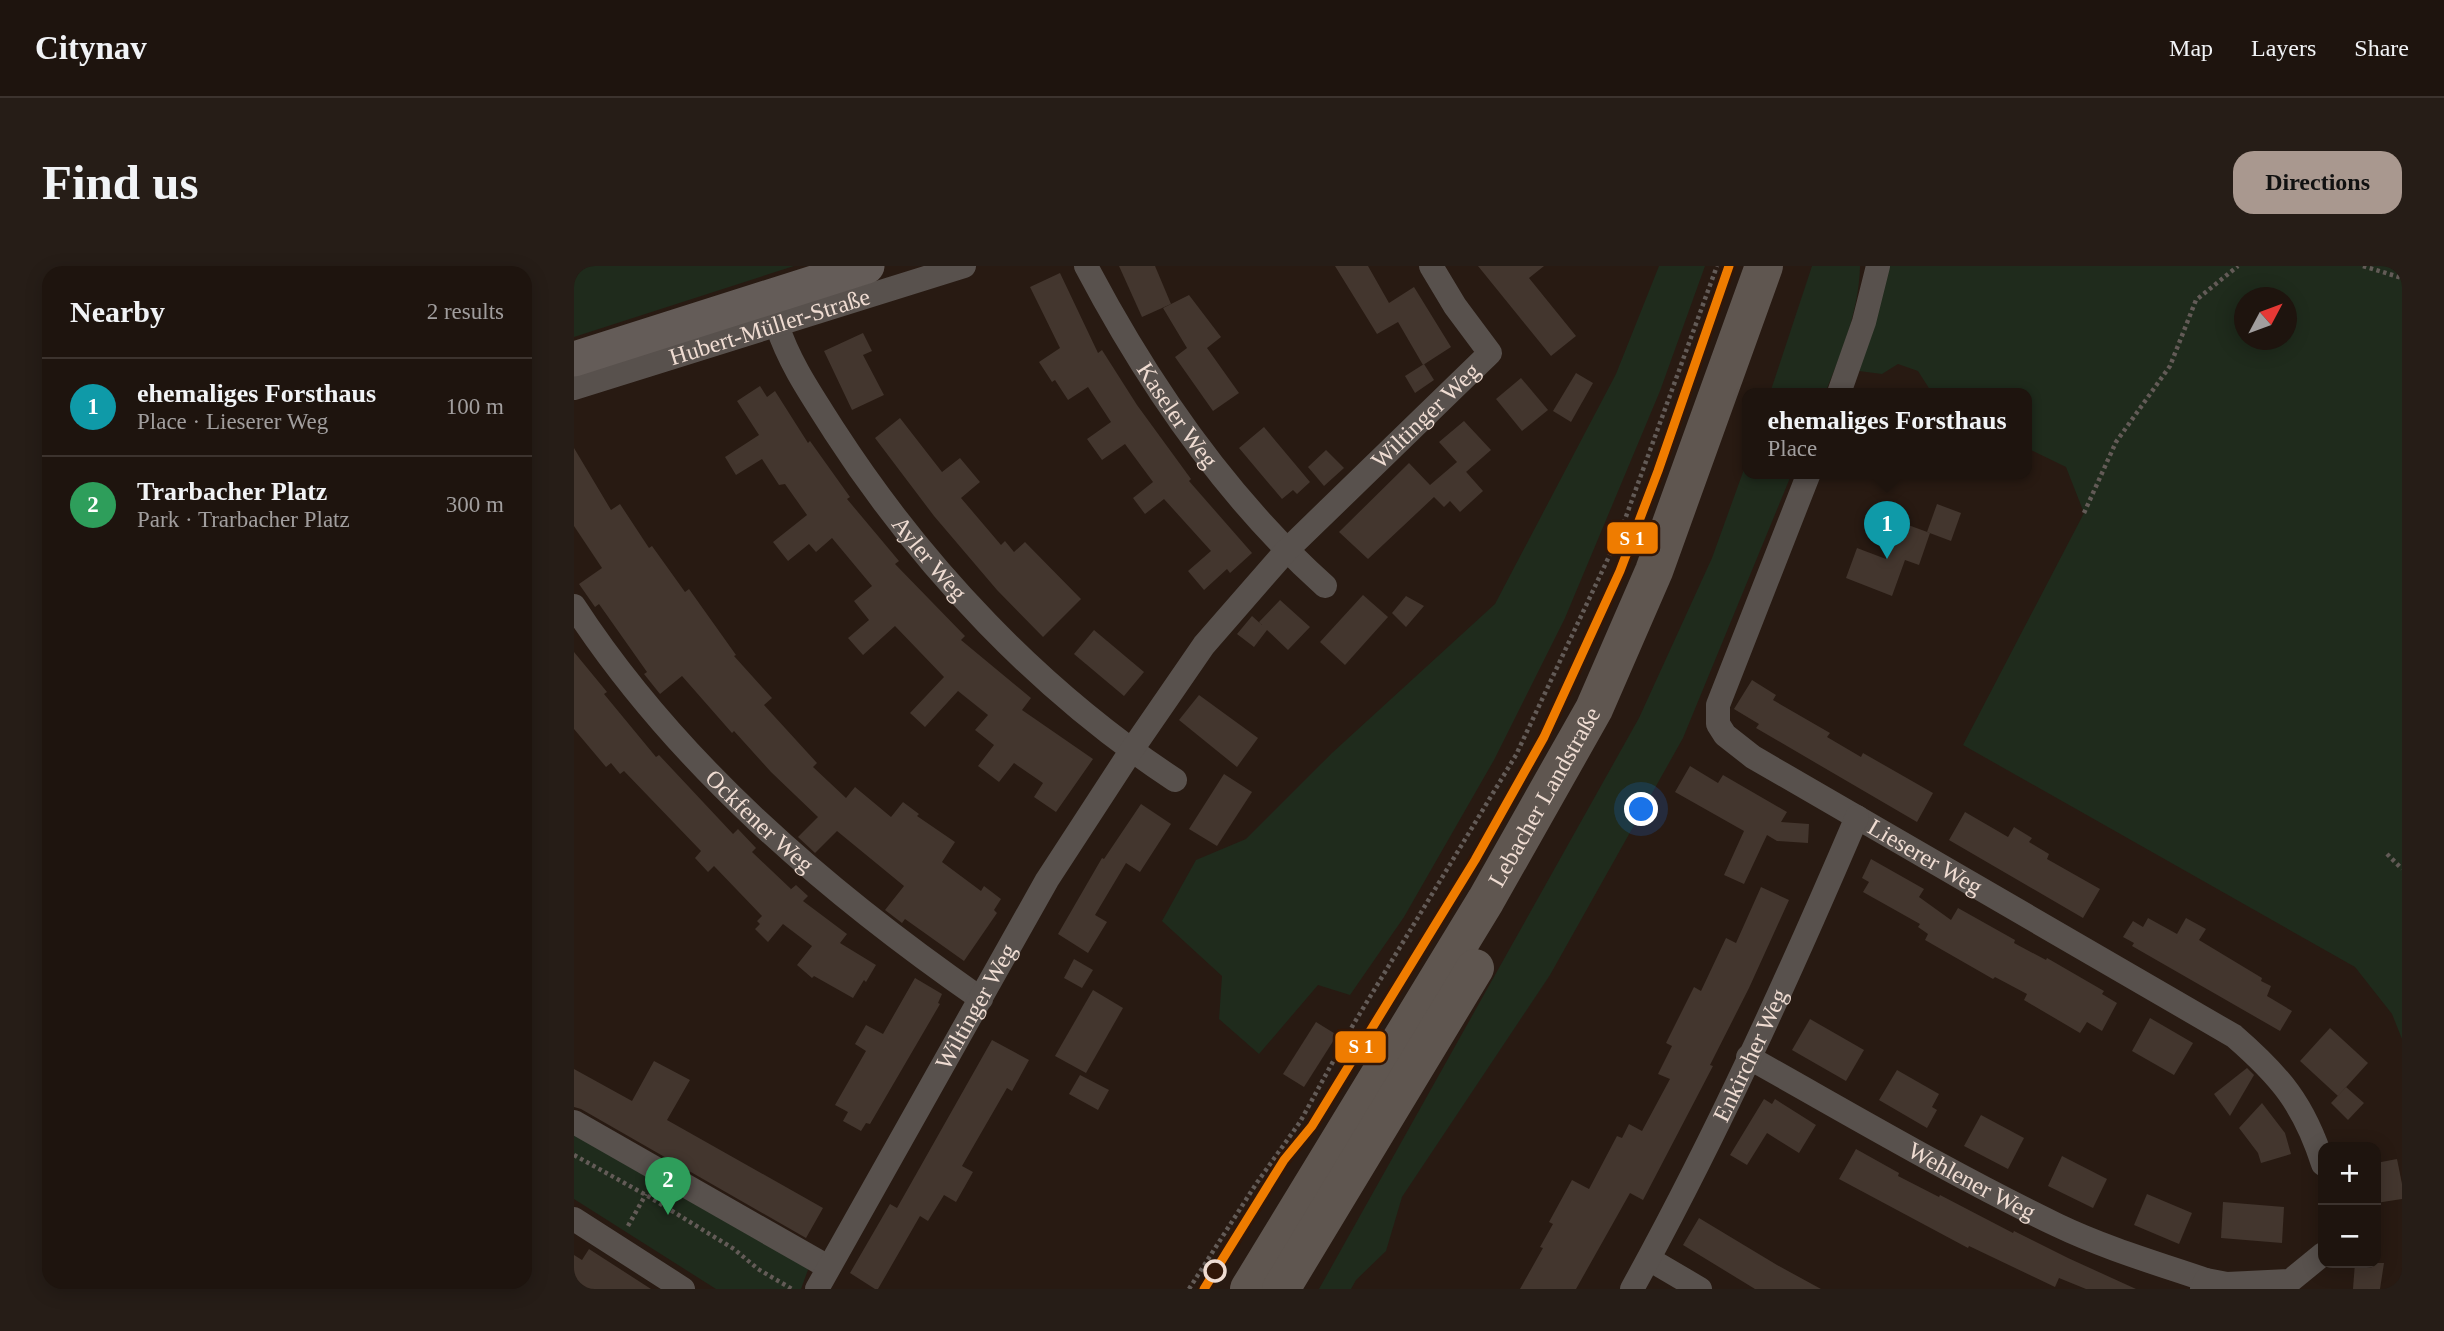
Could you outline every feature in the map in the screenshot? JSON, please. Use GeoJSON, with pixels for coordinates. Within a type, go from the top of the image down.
{"type":"FeatureCollection","features":[{"type":"Feature","properties":{"kind":"highway","name":"Lebacher Landstraße"},"geometry":{"type":"LineString","coordinates":[[1249,1289],[1486,900],[1594,709],[1654,571],[1764,266]]}},
{"type":"Feature","properties":{"kind":"highway","name":"Lebacher Landstraße"},"geometry":{"type":"LineString","coordinates":[[1747,388],[1792,266]]}},
{"type":"Feature","properties":{"kind":"highway","name":"Lebacher Landstraße"},"geometry":{"type":"LineString","coordinates":[[1281,1289],[1509,912],[1618,720],[1678,579],[1742,400]]}},
{"type":"Feature","properties":{"kind":"main road","name":"Hubert-Müller-Straße"},"geometry":{"type":"LineString","coordinates":[[574,359],[867,266]]}},
{"type":"Feature","properties":{"kind":"street","name":"Hubert-Müller-Straße"},"geometry":{"type":"LineString","coordinates":[[574,388],[964,266]]}},
{"type":"Feature","properties":{"kind":"street","name":"Kaseler Weg"},"geometry":{"type":"LineString","coordinates":[[1086,266],[1109,311],[1217,472],[1286,551]]}},
{"type":"Feature","properties":{"kind":"street","name":"Wiltinger Weg"},"geometry":{"type":"LineString","coordinates":[[817,1289],[1047,880],[1130,751],[1204,645],[1286,551],[1490,353],[1455,306],[1432,266]]}},
{"type":"Feature","properties":{"kind":"street"},"geometry":{"type":"LineString","coordinates":[[1841,388],[1864,323],[1878,266]]}},
{"type":"Feature","properties":{"kind":"street","name":"Ayler Weg"},"geometry":{"type":"LineString","coordinates":[[777,325],[791,363],[855,462],[909,535],[972,606],[1038,672],[1130,751]]}},
{"type":"Feature","properties":{"kind":"street","name":"Lieserer Weg"},"geometry":{"type":"LineString","coordinates":[[1807,479],[1718,705],[1718,724],[1725,736],[1753,757],[2234,1036],[2270,1068],[2298,1103],[2318,1147]]}},
{"type":"Feature","properties":{"kind":"street"},"geometry":{"type":"LineString","coordinates":[[1286,551],[1325,586]]}},
{"type":"Feature","properties":{"kind":"street","name":"Ockfener Weg"},"geometry":{"type":"LineString","coordinates":[[574,606],[642,697],[709,772],[774,836],[865,914],[981,999]]}},
{"type":"Feature","properties":{"kind":"street"},"geometry":{"type":"LineString","coordinates":[[1130,751],[1175,780]]}},
{"type":"Feature","properties":{"kind":"street","name":"Enkircher Weg"},"geometry":{"type":"LineString","coordinates":[[1632,1289],[1787,980],[1857,817]]}},
{"type":"Feature","properties":{"kind":"street","name":"Wehlener Weg"},"geometry":{"type":"LineString","coordinates":[[1748,1057],[1908,1147],[2057,1225],[2204,1285]]}},
{"type":"Feature","properties":{"kind":"street"},"geometry":{"type":"LineString","coordinates":[[574,1122],[828,1266]]}},
{"type":"Feature","properties":{"kind":"street"},"geometry":{"type":"LineString","coordinates":[[574,1219],[683,1289]]}},
{"type":"Feature","properties":{"kind":"street"},"geometry":{"type":"LineString","coordinates":[[1649,1259],[1700,1289]]}},
{"type":"Feature","properties":{"kind":"street"},"geometry":{"type":"LineString","coordinates":[[2204,1285],[2290,1281],[2318,1259]]}},
{"type":"Feature","properties":{"kind":"path"},"geometry":{"type":"LineString","coordinates":[[1189,1289],[1256,1184],[1300,1122],[1353,1025],[1516,755],[1620,534],[1717,266]]}},
{"type":"Feature","properties":{"kind":"path"},"geometry":{"type":"LineString","coordinates":[[2084,513],[2116,442],[2170,366],[2196,300],[2238,266]]}},
{"type":"Feature","properties":{"kind":"path"},"geometry":{"type":"LineString","coordinates":[[2362,266],[2402,278]]}},
{"type":"Feature","properties":{"kind":"path"},"geometry":{"type":"LineString","coordinates":[[2387,854],[2402,869]]}},
{"type":"Feature","properties":{"kind":"path"},"geometry":{"type":"LineString","coordinates":[[574,1154],[734,1249],[758,1269],[792,1289]]}},
{"type":"Feature","properties":{"kind":"path"},"geometry":{"type":"LineString","coordinates":[[627,1228],[646,1195]]}},
{"type":"Feature","properties":{"kind":"green space"},"geometry":{"type":"Polygon","coordinates":[[[574,266],[794,266],[574,337],[574,266]]]}},
{"type":"Feature","properties":{"kind":"green space"},"geometry":{"type":"Polygon","coordinates":[[[1659,266],[1705,266],[1660,391],[1565,618],[1494,760],[1404,917],[1350,995],[1318,985],[1259,1054],[1219,1019],[1222,976],[1162,921],[1196,860],[1246,839],[1332,753],[1495,604],[1616,374],[1659,266]]]}},
{"type":"Feature","properties":{"kind":"green space"},"geometry":{"type":"Polygon","coordinates":[[[1812,266],[1860,266],[1849,331],[1827,388],[1772,388],[1812,266]]]}},
{"type":"Feature","properties":{"kind":"green space"},"geometry":{"type":"Polygon","coordinates":[[[1889,266],[2402,266],[2402,1039],[2392,1014],[2355,967],[1963,745],[2084,513],[2066,467],[2032,450],[2032,388],[1929,388],[1918,371],[1898,364],[1882,374],[1859,371],[1889,266]]]}},
{"type":"Feature","properties":{"kind":"green space"},"geometry":{"type":"Polygon","coordinates":[[[1742,475],[1742,479],[1790,479],[1683,738],[1550,975],[1402,1197],[1386,1251],[1356,1280],[1351,1289],[1319,1289],[1639,718],[1712,558],[1742,475]]]}},
{"type":"Feature","properties":{"kind":"green space"},"geometry":{"type":"Polygon","coordinates":[[[574,1123],[809,1267],[801,1289],[716,1289],[574,1199],[574,1123]]]}},
{"type":"Feature","properties":{"kind":"building"},"geometry":{"type":"Polygon","coordinates":[[[1119,266],[1155,266],[1171,304],[1142,317],[1119,266]]]}},
{"type":"Feature","properties":{"kind":"building"},"geometry":{"type":"Polygon","coordinates":[[[1335,266],[1368,266],[1389,303],[1414,287],[1451,347],[1423,365],[1398,322],[1377,334],[1335,266]]]}},
{"type":"Feature","properties":{"kind":"building"},"geometry":{"type":"Polygon","coordinates":[[[1478,266],[1544,266],[1529,278],[1576,336],[1551,356],[1478,266]]]}},
{"type":"Feature","properties":{"kind":"building"},"geometry":{"type":"Polygon","coordinates":[[[1060,273],[1098,353],[1102,350],[1137,405],[1191,479],[1189,481],[1252,553],[1230,573],[1227,569],[1204,590],[1188,571],[1211,551],[1164,499],[1145,514],[1133,498],[1153,482],[1125,444],[1102,460],[1087,439],[1111,422],[1088,387],[1068,400],[1039,362],[1060,348],[1030,287],[1060,273]]]}},
{"type":"Feature","properties":{"kind":"building"},"geometry":{"type":"Polygon","coordinates":[[[1189,295],[1221,337],[1207,348],[1239,393],[1213,411],[1175,357],[1187,348],[1163,308],[1189,295]]]}},
{"type":"Feature","properties":{"kind":"building"},"geometry":{"type":"Polygon","coordinates":[[[863,333],[872,351],[863,355],[884,395],[852,410],[824,351],[863,333]]]}},
{"type":"Feature","properties":{"kind":"building"},"geometry":{"type":"Polygon","coordinates":[[[1424,364],[1434,380],[1415,393],[1405,376],[1424,364]]]}},
{"type":"Feature","properties":{"kind":"building"},"geometry":{"type":"Polygon","coordinates":[[[1576,373],[1593,383],[1571,422],[1553,411],[1576,373]]]}},
{"type":"Feature","properties":{"kind":"building"},"geometry":{"type":"Polygon","coordinates":[[[1521,378],[1548,410],[1522,431],[1496,399],[1521,378]]]}},
{"type":"Feature","properties":{"kind":"building"},"geometry":{"type":"Polygon","coordinates":[[[760,386],[767,397],[775,391],[808,443],[810,441],[850,497],[847,499],[899,561],[895,564],[965,636],[961,640],[1031,698],[1022,710],[1093,759],[1056,812],[1034,797],[1043,783],[1014,763],[999,782],[978,766],[994,745],[975,730],[988,715],[958,691],[925,727],[910,713],[944,677],[895,626],[863,655],[848,638],[869,620],[854,601],[872,586],[832,538],[816,552],[809,544],[788,561],[773,542],[807,515],[785,484],[779,485],[762,459],[736,475],[725,457],[759,435],[737,401],[760,386]]]}},
{"type":"Feature","properties":{"kind":"building"},"geometry":{"type":"Polygon","coordinates":[[[900,418],[942,472],[960,458],[980,482],[961,498],[1001,545],[1005,541],[1014,552],[1025,542],[1081,599],[1043,637],[997,590],[934,516],[875,438],[900,418]]]}},
{"type":"Feature","properties":{"kind":"building"},"geometry":{"type":"Polygon","coordinates":[[[1464,421],[1491,450],[1466,472],[1483,491],[1460,512],[1450,501],[1444,507],[1434,497],[1368,559],[1339,532],[1409,463],[1430,485],[1457,462],[1439,442],[1464,421]]]}},
{"type":"Feature","properties":{"kind":"building"},"geometry":{"type":"Polygon","coordinates":[[[1264,427],[1310,482],[1297,494],[1293,490],[1282,499],[1239,448],[1264,427]]]}},
{"type":"Feature","properties":{"kind":"building"},"geometry":{"type":"Polygon","coordinates":[[[574,448],[611,510],[620,504],[649,548],[652,546],[685,592],[689,589],[736,655],[734,656],[772,698],[764,705],[817,763],[813,767],[846,798],[855,787],[891,817],[903,802],[919,814],[917,816],[955,842],[942,862],[981,891],[984,886],[1001,899],[994,910],[997,913],[964,961],[905,919],[902,923],[885,910],[904,886],[837,831],[815,853],[798,837],[818,817],[771,772],[734,731],[732,733],[682,676],[660,694],[644,674],[647,672],[599,604],[595,607],[579,584],[602,568],[574,526],[574,448]]]}},
{"type":"Feature","properties":{"kind":"building"},"geometry":{"type":"Polygon","coordinates":[[[1326,450],[1344,468],[1324,486],[1308,467],[1326,450]]]}},
{"type":"Feature","properties":{"kind":"building"},"geometry":{"type":"Polygon","coordinates":[[[1937,504],[1961,513],[1951,541],[1927,532],[1937,504]]]}},
{"type":"Feature","properties":{"kind":"building"},"geometry":{"type":"Polygon","coordinates":[[[1900,522],[1930,533],[1919,565],[1905,560],[1892,596],[1846,578],[1857,548],[1886,559],[1900,522]]]}},
{"type":"Feature","properties":{"kind":"building"},"geometry":{"type":"Polygon","coordinates":[[[1363,595],[1388,617],[1345,665],[1320,642],[1363,595]]]}},
{"type":"Feature","properties":{"kind":"building"},"geometry":{"type":"Polygon","coordinates":[[[1406,596],[1424,606],[1406,627],[1392,613],[1406,596]]]}},
{"type":"Feature","properties":{"kind":"building"},"geometry":{"type":"Polygon","coordinates":[[[1280,600],[1310,627],[1288,650],[1267,630],[1254,647],[1237,634],[1252,616],[1262,625],[1259,622],[1280,600]]]}},
{"type":"Feature","properties":{"kind":"building"},"geometry":{"type":"Polygon","coordinates":[[[1094,630],[1144,672],[1124,696],[1074,654],[1094,630]]]}},
{"type":"Feature","properties":{"kind":"building"},"geometry":{"type":"Polygon","coordinates":[[[574,652],[607,692],[604,694],[656,757],[659,755],[733,834],[738,829],[756,848],[752,852],[790,890],[796,885],[808,896],[803,901],[847,934],[840,943],[876,965],[853,998],[814,976],[812,978],[797,965],[812,946],[783,924],[768,942],[755,929],[762,916],[714,866],[708,872],[695,858],[701,851],[624,771],[620,774],[611,763],[606,767],[574,729],[574,652]]]}},
{"type":"Feature","properties":{"kind":"building"},"geometry":{"type":"Polygon","coordinates":[[[1752,680],[1776,695],[1773,700],[1830,733],[1827,737],[1861,757],[1863,753],[1933,793],[1917,822],[1756,728],[1759,724],[1734,709],[1752,680]]]}},
{"type":"Feature","properties":{"kind":"building"},"geometry":{"type":"Polygon","coordinates":[[[1199,695],[1258,738],[1237,767],[1179,720],[1199,695]]]}},
{"type":"Feature","properties":{"kind":"building"},"geometry":{"type":"Polygon","coordinates":[[[1690,766],[1718,783],[1723,775],[1787,812],[1781,822],[1809,824],[1808,843],[1777,841],[1767,835],[1744,884],[1724,875],[1744,831],[1675,792],[1690,766]]]}},
{"type":"Feature","properties":{"kind":"building"},"geometry":{"type":"Polygon","coordinates":[[[1224,774],[1252,792],[1217,846],[1189,829],[1224,774]]]}},
{"type":"Feature","properties":{"kind":"building"},"geometry":{"type":"Polygon","coordinates":[[[1141,804],[1171,824],[1140,872],[1126,863],[1095,915],[1107,922],[1088,953],[1058,934],[1102,858],[1104,859],[1141,804]]]}},
{"type":"Feature","properties":{"kind":"building"},"geometry":{"type":"Polygon","coordinates":[[[1965,812],[2008,837],[2014,827],[2032,838],[2029,842],[2049,854],[2047,859],[2100,889],[2083,918],[1949,840],[1965,812]]]}},
{"type":"Feature","properties":{"kind":"building"},"geometry":{"type":"Polygon","coordinates":[[[1871,859],[1924,889],[1919,897],[1951,920],[1958,908],[2015,940],[2014,943],[2046,960],[2047,958],[2104,991],[2102,994],[2117,1003],[2102,1031],[2087,1022],[2080,1033],[2024,1000],[2027,994],[1995,977],[1993,979],[1925,940],[1928,934],[1918,927],[1920,924],[1863,892],[1869,882],[1862,878],[1871,859]]]}},
{"type":"Feature","properties":{"kind":"building"},"geometry":{"type":"Polygon","coordinates":[[[1761,887],[1789,900],[1710,1065],[1713,1066],[1643,1200],[1630,1193],[1576,1289],[1520,1289],[1543,1248],[1540,1247],[1553,1224],[1549,1222],[1572,1180],[1589,1189],[1617,1136],[1622,1138],[1629,1124],[1642,1131],[1670,1079],[1658,1074],[1672,1046],[1666,1043],[1694,987],[1701,991],[1726,938],[1736,943],[1761,887]]]}},
{"type":"Feature","properties":{"kind":"building"},"geometry":{"type":"Polygon","coordinates":[[[2148,918],[2177,934],[2186,918],[2206,929],[2199,940],[2262,978],[2261,981],[2271,986],[2267,996],[2292,1011],[2280,1031],[2132,946],[2134,943],[2123,937],[2133,921],[2143,927],[2148,918]]]}},
{"type":"Feature","properties":{"kind":"building"},"geometry":{"type":"Polygon","coordinates":[[[1074,959],[1093,970],[1082,988],[1064,978],[1074,959]]]}},
{"type":"Feature","properties":{"kind":"building"},"geometry":{"type":"Polygon","coordinates":[[[915,978],[942,994],[938,1003],[940,1004],[870,1124],[866,1123],[861,1131],[843,1121],[848,1112],[835,1105],[866,1051],[855,1044],[866,1025],[883,1034],[915,978]]]}},
{"type":"Feature","properties":{"kind":"building"},"geometry":{"type":"Polygon","coordinates":[[[1093,990],[1123,1008],[1086,1073],[1055,1056],[1093,990]]]}},
{"type":"Feature","properties":{"kind":"building"},"geometry":{"type":"Polygon","coordinates":[[[2150,1018],[2193,1043],[2174,1075],[2132,1051],[2150,1018]]]}},
{"type":"Feature","properties":{"kind":"building"},"geometry":{"type":"Polygon","coordinates":[[[1810,1019],[1864,1050],[1846,1081],[1792,1050],[1810,1019]]]}},
{"type":"Feature","properties":{"kind":"building"},"geometry":{"type":"Polygon","coordinates":[[[1316,1022],[1337,1035],[1304,1087],[1283,1074],[1316,1022]]]}},
{"type":"Feature","properties":{"kind":"building"},"geometry":{"type":"Polygon","coordinates":[[[2330,1028],[2368,1063],[2338,1096],[2300,1061],[2330,1028]]]}},
{"type":"Feature","properties":{"kind":"building"},"geometry":{"type":"Polygon","coordinates":[[[992,1040],[1029,1060],[1012,1091],[1007,1088],[962,1166],[973,1172],[956,1202],[944,1195],[928,1221],[920,1216],[878,1289],[875,1289],[850,1273],[890,1204],[897,1208],[992,1040]]]}},
{"type":"Feature","properties":{"kind":"building"},"geometry":{"type":"Polygon","coordinates":[[[654,1061],[690,1080],[667,1120],[823,1208],[806,1238],[574,1107],[574,1069],[632,1101],[654,1061]]]}},
{"type":"Feature","properties":{"kind":"building"},"geometry":{"type":"Polygon","coordinates":[[[2247,1068],[2254,1075],[2230,1116],[2214,1094],[2247,1068]]]}},
{"type":"Feature","properties":{"kind":"building"},"geometry":{"type":"Polygon","coordinates":[[[1897,1070],[1939,1094],[1932,1107],[1937,1110],[1927,1128],[1879,1100],[1897,1070]]]}},
{"type":"Feature","properties":{"kind":"building"},"geometry":{"type":"Polygon","coordinates":[[[1080,1075],[1109,1090],[1098,1110],[1069,1094],[1080,1075]]]}},
{"type":"Feature","properties":{"kind":"building"},"geometry":{"type":"Polygon","coordinates":[[[2346,1087],[2364,1103],[2348,1120],[2331,1103],[2346,1087]]]}},
{"type":"Feature","properties":{"kind":"building"},"geometry":{"type":"Polygon","coordinates":[[[1764,1099],[1772,1104],[1775,1099],[1816,1125],[1799,1153],[1767,1133],[1747,1165],[1730,1155],[1764,1099]]]}},
{"type":"Feature","properties":{"kind":"building"},"geometry":{"type":"Polygon","coordinates":[[[2262,1103],[2285,1133],[2291,1154],[2261,1163],[2258,1153],[2239,1128],[2262,1103]]]}},
{"type":"Feature","properties":{"kind":"building"},"geometry":{"type":"Polygon","coordinates":[[[1981,1115],[2024,1138],[2008,1169],[1964,1146],[1981,1115]]]}},
{"type":"Feature","properties":{"kind":"building"},"geometry":{"type":"Polygon","coordinates":[[[1856,1149],[1899,1173],[1898,1176],[1939,1197],[1940,1195],[2013,1233],[2014,1231],[2136,1289],[2086,1289],[2059,1278],[2055,1287],[1969,1246],[1968,1248],[1839,1179],[1856,1149]]]}},
{"type":"Feature","properties":{"kind":"building"},"geometry":{"type":"Polygon","coordinates":[[[2062,1156],[2107,1179],[2093,1208],[2048,1186],[2062,1156]]]}},
{"type":"Feature","properties":{"kind":"building"},"geometry":{"type":"Polygon","coordinates":[[[2397,1159],[2402,1199],[2381,1202],[2381,1162],[2397,1159]]]}},
{"type":"Feature","properties":{"kind":"building"},"geometry":{"type":"Polygon","coordinates":[[[2147,1194],[2192,1213],[2179,1244],[2134,1225],[2147,1194]]]}},
{"type":"Feature","properties":{"kind":"building"},"geometry":{"type":"Polygon","coordinates":[[[2223,1202],[2284,1207],[2282,1243],[2221,1238],[2223,1202]]]}},
{"type":"Feature","properties":{"kind":"building"},"geometry":{"type":"Polygon","coordinates":[[[1699,1218],[1821,1289],[1755,1289],[1683,1245],[1699,1218]]]}},
{"type":"Feature","properties":{"kind":"building"},"geometry":{"type":"Polygon","coordinates":[[[589,1249],[651,1289],[587,1289],[574,1281],[574,1255],[582,1260],[589,1249]]]}},
{"type":"Feature","properties":{"kind":"building"},"geometry":{"type":"Polygon","coordinates":[[[2381,1263],[2384,1263],[2380,1289],[2353,1289],[2355,1268],[2381,1268],[2381,1263]]]}},
{"type":"Feature","properties":{"kind":"transit line"},"geometry":{"type":"LineString","coordinates":[[1204,1289],[1284,1160],[1312,1126],[1475,860],[1544,737],[1620,571],[1658,471],[1729,266]]}},
{"type":"Feature","properties":{"kind":"place","name":"ehemaliges Forsthaus"},"geometry":{"type":"Point","coordinates":[1887,559]}},
{"type":"Feature","properties":{"kind":"place","name":"Trarbacher Platz"},"geometry":{"type":"Point","coordinates":[668,1215]}}]}
